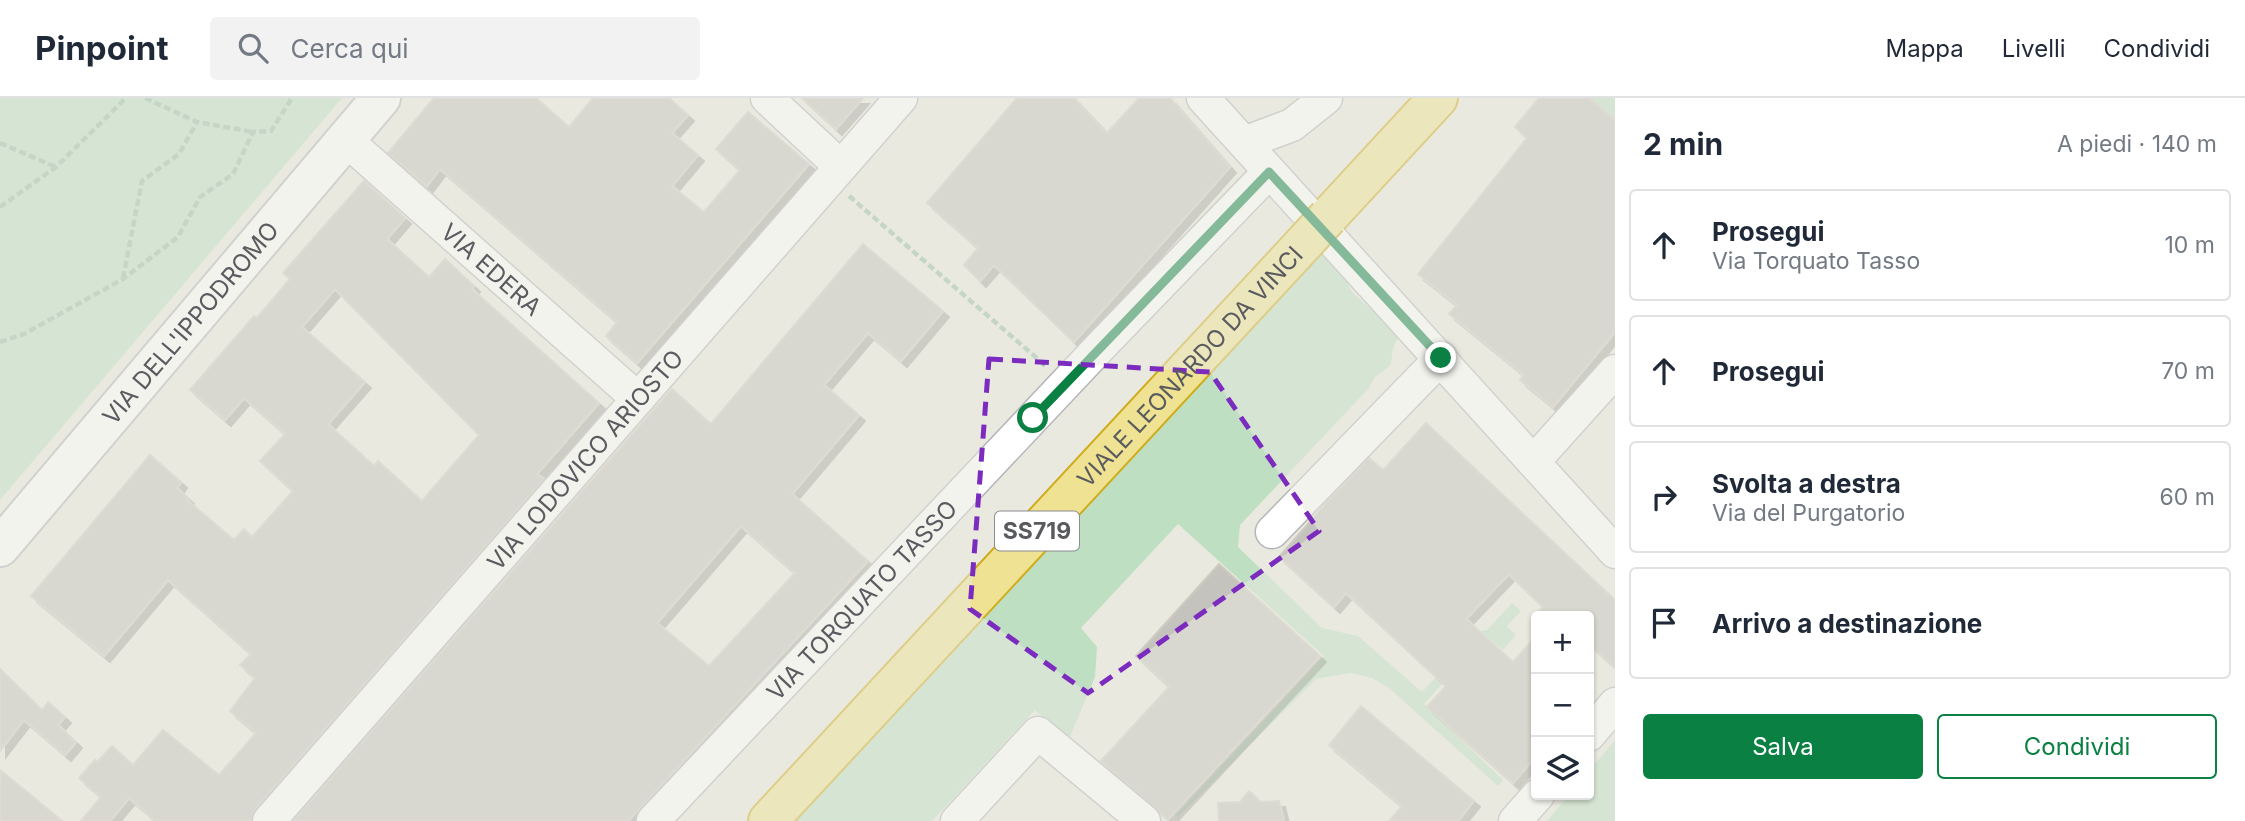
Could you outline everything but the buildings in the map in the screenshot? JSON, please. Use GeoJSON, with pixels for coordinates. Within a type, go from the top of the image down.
{"type":"FeatureCollection","features":[{"type":"Feature","properties":{"kind":"highway","name":"VIALE LEONARDO DA VINCI"},"geometry":{"type":"LineString","coordinates":[[768,821],[1438,98]]}},
{"type":"Feature","properties":{"kind":"street","name":"VIA DELL'IPPODROMO"},"geometry":{"type":"LineString","coordinates":[[0,547],[381,98]]}},
{"type":"Feature","properties":{"kind":"street"},"geometry":{"type":"LineString","coordinates":[[767,98],[841,178]]}},
{"type":"Feature","properties":{"kind":"street","name":"VIA LODOVICO ARIOSTO"},"geometry":{"type":"LineString","coordinates":[[269,821],[639,399],[841,178],[901,98]]}},
{"type":"Feature","properties":{"kind":"street"},"geometry":{"type":"LineString","coordinates":[[1203,98],[1615,552]]}},
{"type":"Feature","properties":{"kind":"street"},"geometry":{"type":"LineString","coordinates":[[1244,143],[1292,125],[1326,98]]}},
{"type":"Feature","properties":{"kind":"street","name":"VIA EDERA"},"geometry":{"type":"LineString","coordinates":[[345,139],[639,399]]}},
{"type":"Feature","properties":{"kind":"street","name":"VIA TORQUATO TASSO"},"geometry":{"type":"LineString","coordinates":[[653,821],[1061,374],[1269,172]]}},
{"type":"Feature","properties":{"kind":"street"},"geometry":{"type":"LineString","coordinates":[[1272,532],[1441,358]]}},
{"type":"Feature","properties":{"kind":"street"},"geometry":{"type":"LineString","coordinates":[[1534,461],[1615,371]]}},
{"type":"Feature","properties":{"kind":"street"},"geometry":{"type":"LineString","coordinates":[[1594,729],[1615,704]]}},
{"type":"Feature","properties":{"kind":"street"},"geometry":{"type":"LineString","coordinates":[[957,821],[1038,733],[1144,821]]}},
{"type":"Feature","properties":{"kind":"street"},"geometry":{"type":"LineString","coordinates":[[1515,821],[1534,800]]}},
{"type":"Feature","properties":{"kind":"path"},"geometry":{"type":"LineString","coordinates":[[0,207],[56,167],[126,98]]}},
{"type":"Feature","properties":{"kind":"path"},"geometry":{"type":"LineString","coordinates":[[145,98],[197,122],[253,132],[271,131],[292,98]]}},
{"type":"Feature","properties":{"kind":"path"},"geometry":{"type":"LineString","coordinates":[[123,279],[142,181],[179,154],[197,122]]}},
{"type":"Feature","properties":{"kind":"path"},"geometry":{"type":"LineString","coordinates":[[0,342],[24,334],[123,279],[178,237],[200,197],[233,174],[253,132]]}},
{"type":"Feature","properties":{"kind":"path"},"geometry":{"type":"LineString","coordinates":[[0,143],[56,167]]}},
{"type":"Feature","properties":{"kind":"path"},"geometry":{"type":"LineString","coordinates":[[841,178],[1061,374]]}},
{"type":"Feature","properties":{"kind":"highlighted area"},"geometry":{"type":"Polygon","coordinates":[[[989,359],[1210,372],[1319,531],[1088,693],[970,609],[989,359]]]}},
{"type":"Feature","properties":{"kind":"green space"},"geometry":{"type":"Polygon","coordinates":[[[0,98],[342,98],[0,500],[0,98]]]}},
{"type":"Feature","properties":{"kind":"green space"},"geometry":{"type":"Polygon","coordinates":[[[1589,98],[1615,98],[1615,120],[1589,98]]]}},
{"type":"Feature","properties":{"kind":"green space"},"geometry":{"type":"Polygon","coordinates":[[[1322,253],[1341,271],[1352,292],[1399,336],[1393,348],[1391,365],[1374,378],[1369,388],[1240,525],[1238,547],[1322,628],[1358,636],[1422,692],[1480,631],[1487,630],[1512,603],[1521,611],[1507,626],[1516,635],[1503,650],[1486,636],[1424,704],[1503,780],[1498,786],[1389,688],[1372,678],[1350,673],[1316,679],[1178,817],[1176,815],[1324,656],[1178,524],[1081,628],[1097,647],[1095,677],[1069,739],[1035,710],[932,821],[794,821],[1322,253]]]}},
{"type":"Feature","properties":{"kind":"green space"},"geometry":{"type":"Polygon","coordinates":[[[1615,740],[1615,821],[1547,821],[1565,800],[1594,800],[1594,765],[1615,740]]]}},
{"type":"Feature","properties":{"kind":"route"},"geometry":{"type":"LineString","coordinates":[[1033,418],[1269,172],[1441,358]]}}]}
